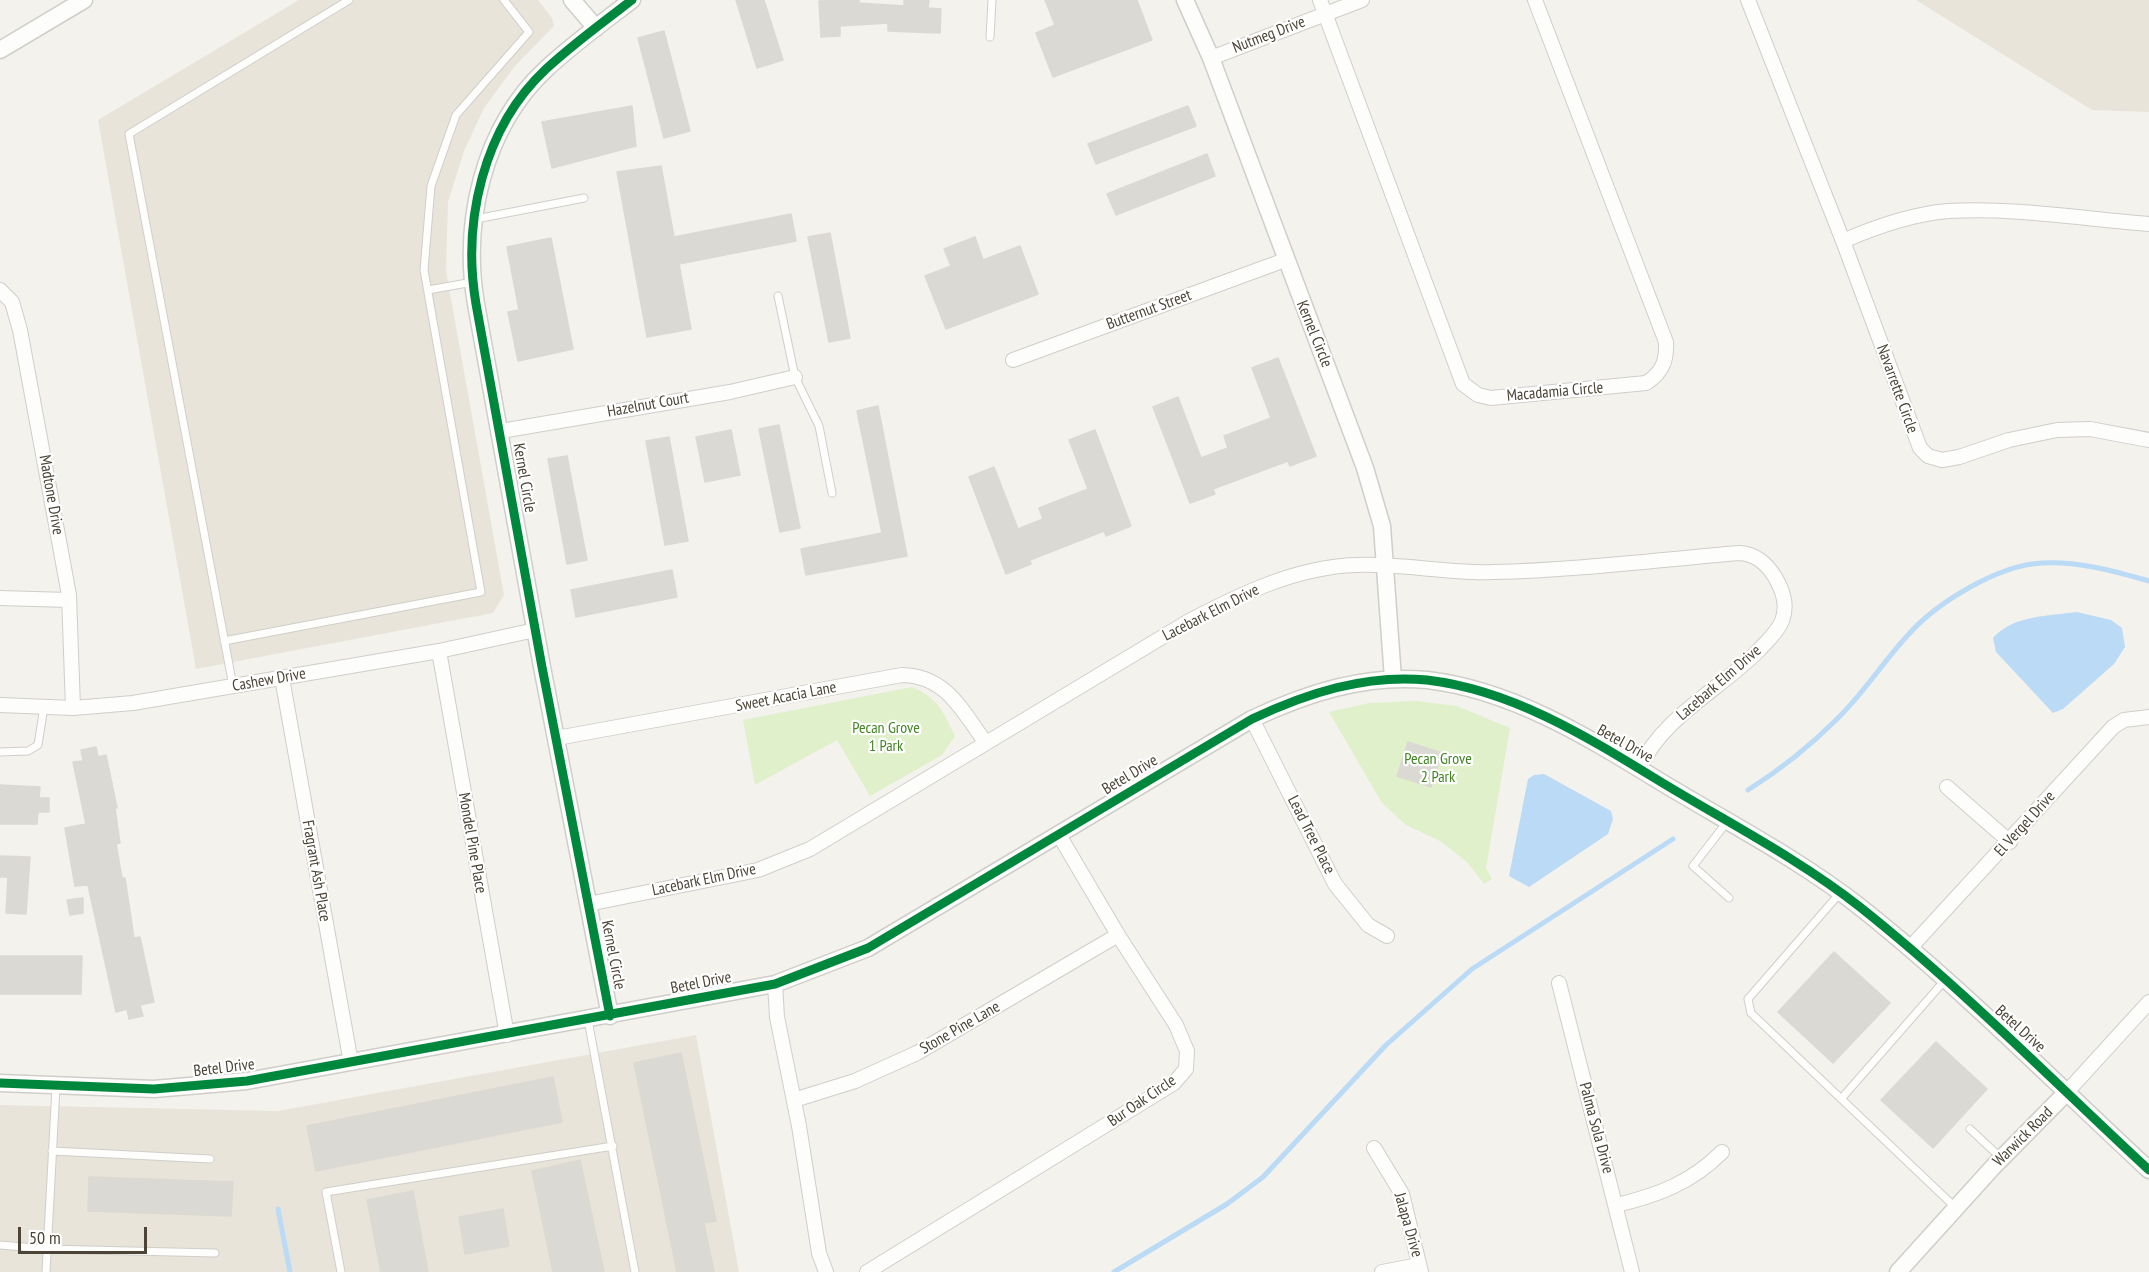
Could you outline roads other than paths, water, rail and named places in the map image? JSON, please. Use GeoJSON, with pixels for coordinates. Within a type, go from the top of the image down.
{"type":"FeatureCollection","features":[{"type":"Feature","properties":{"kind":"street"},"geometry":{"type":"LineString","coordinates":[[0,50],[84,0]]}},
{"type":"Feature","properties":{"kind":"street"},"geometry":{"type":"LineString","coordinates":[[573,0],[596,28]]}},
{"type":"Feature","properties":{"kind":"street","name":"Kernel Circle"},"geometry":{"type":"LineString","coordinates":[[610,1016],[472,282],[471,242],[474,219],[488,162],[516,106],[546,69],[632,0]]}},
{"type":"Feature","properties":{"kind":"street","name":"Kernel Circle"},"geometry":{"type":"LineString","coordinates":[[1185,0],[1211,57],[1285,260],[1365,468],[1382,526],[1394,679]]}},
{"type":"Feature","properties":{"kind":"street","name":"Macadamia Circle"},"geometry":{"type":"LineString","coordinates":[[1320,0],[1463,384],[1478,395],[1491,398],[1646,383],[1662,369],[1666,342],[1535,0]]}},
{"type":"Feature","properties":{"kind":"street","name":"Nutmeg Drive"},"geometry":{"type":"LineString","coordinates":[[1211,57],[1362,0]]}},
{"type":"Feature","properties":{"kind":"street","name":"Navarrette Circle"},"geometry":{"type":"LineString","coordinates":[[1748,0],[1843,241],[1914,439],[1928,456],[1942,460],[1959,457],[2009,440],[2057,430],[2090,429],[2149,440]]}},
{"type":"Feature","properties":{"kind":"street"},"geometry":{"type":"LineString","coordinates":[[1843,241],[1907,219],[1947,211],[1986,211],[2149,224]]}},
{"type":"Feature","properties":{"kind":"street","name":"Butternut Street"},"geometry":{"type":"LineString","coordinates":[[1013,360],[1285,260]]}},
{"type":"Feature","properties":{"kind":"street","name":"Madtone Drive"},"geometry":{"type":"LineString","coordinates":[[0,290],[12,302],[20,330],[69,600],[73,708]]}},
{"type":"Feature","properties":{"kind":"street","name":"Hazelnut Court"},"geometry":{"type":"LineString","coordinates":[[501,431],[730,392],[795,377]]}},
{"type":"Feature","properties":{"kind":"street","name":"Lacebark Elm Drive"},"geometry":{"type":"LineString","coordinates":[[588,903],[758,870],[817,844],[1189,621],[1237,596],[1281,579],[1336,567],[1386,565],[1489,573],[1739,554],[1760,559],[1769,567],[1784,596],[1782,620],[1776,632],[1749,660],[1661,733],[1639,769]]}},
{"type":"Feature","properties":{"kind":"street"},"geometry":{"type":"LineString","coordinates":[[0,598],[69,600]]}},
{"type":"Feature","properties":{"kind":"street","name":"Cashew Drive"},"geometry":{"type":"LineString","coordinates":[[0,705],[73,708],[133,703],[439,651],[536,630]]}},
{"type":"Feature","properties":{"kind":"street","name":"Mondel Pine Place"},"geometry":{"type":"LineString","coordinates":[[439,651],[507,1035]]}},
{"type":"Feature","properties":{"kind":"street","name":"Sweet Acacia Lane"},"geometry":{"type":"LineString","coordinates":[[557,738],[902,675],[924,677],[936,682],[949,693],[986,743]]}},
{"type":"Feature","properties":{"kind":"street","name":"Fragrant Ash Place"},"geometry":{"type":"LineString","coordinates":[[282,678],[351,1063]]}},
{"type":"Feature","properties":{"kind":"street","name":"Betel Drive"},"geometry":{"type":"LineString","coordinates":[[0,1083],[183,1088],[247,1081],[775,984],[832,964],[868,948],[1252,719],[1314,693],[1342,686],[1394,679],[1426,680],[1468,687],[1510,700],[1639,769],[1840,893],[1910,948],[2149,1170]]}},
{"type":"Feature","properties":{"kind":"street","name":"El Vergel Drive"},"geometry":{"type":"LineString","coordinates":[[1910,948],[2010,842],[2113,727],[2124,720],[2149,717]]}},
{"type":"Feature","properties":{"kind":"street","name":"Lead Tree Place"},"geometry":{"type":"LineString","coordinates":[[1252,719],[1335,884],[1368,925],[1388,936]]}},
{"type":"Feature","properties":{"kind":"street"},"geometry":{"type":"LineString","coordinates":[[1947,787],[2010,842]]}},
{"type":"Feature","properties":{"kind":"street","name":"Bur Oak Circle"},"geometry":{"type":"LineString","coordinates":[[867,1272],[1174,1083],[1186,1069],[1187,1051],[1176,1026],[1118,935],[1059,835]]}},
{"type":"Feature","properties":{"kind":"street","name":"Stone Pine Lane"},"geometry":{"type":"LineString","coordinates":[[794,1100],[855,1081],[917,1053],[1118,935]]}},
{"type":"Feature","properties":{"kind":"street","name":"Palma Sola Drive"},"geometry":{"type":"LineString","coordinates":[[1559,983],[1617,1205],[1632,1272]]}},
{"type":"Feature","properties":{"kind":"street"},"geometry":{"type":"LineString","coordinates":[[775,984],[777,1017],[794,1100],[819,1253],[826,1272]]}},
{"type":"Feature","properties":{"kind":"street","name":"Warwick Road"},"geometry":{"type":"LineString","coordinates":[[1898,1272],[2149,1002]]}},
{"type":"Feature","properties":{"kind":"street","name":"Jalapa Drive"},"geometry":{"type":"LineString","coordinates":[[1374,1148],[1402,1194],[1420,1268]]}},
{"type":"Feature","properties":{"kind":"street"},"geometry":{"type":"LineString","coordinates":[[1617,1205],[1676,1187],[1696,1176],[1722,1152]]}},
{"type":"Feature","properties":{"kind":"street"},"geometry":{"type":"LineString","coordinates":[[1382,1272],[1420,1268]]}},
{"type":"Feature","properties":{"kind":"lane"},"geometry":{"type":"LineString","coordinates":[[233,686],[129,134],[349,0]]}},
{"type":"Feature","properties":{"kind":"lane"},"geometry":{"type":"LineString","coordinates":[[224,641],[480,592],[424,270],[431,186],[456,116],[529,32],[504,0]]}},
{"type":"Feature","properties":{"kind":"lane"},"geometry":{"type":"LineString","coordinates":[[990,37],[992,0]]}},
{"type":"Feature","properties":{"kind":"lane"},"geometry":{"type":"LineString","coordinates":[[474,219],[584,198]]}},
{"type":"Feature","properties":{"kind":"lane"},"geometry":{"type":"LineString","coordinates":[[428,290],[472,282]]}},
{"type":"Feature","properties":{"kind":"lane"},"geometry":{"type":"LineString","coordinates":[[778,296],[795,377],[819,426],[832,493]]}},
{"type":"Feature","properties":{"kind":"lane"},"geometry":{"type":"LineString","coordinates":[[0,752],[28,751],[38,745],[44,707]]}},
{"type":"Feature","properties":{"kind":"lane"},"geometry":{"type":"LineString","coordinates":[[1727,822],[1693,866],[1729,898]]}},
{"type":"Feature","properties":{"kind":"lane"},"geometry":{"type":"LineString","coordinates":[[1840,893],[1748,999],[1750,1013],[1956,1208]]}},
{"type":"Feature","properties":{"kind":"lane"},"geometry":{"type":"LineString","coordinates":[[1841,1099],[1945,980]]}},
{"type":"Feature","properties":{"kind":"lane"},"geometry":{"type":"LineString","coordinates":[[588,1020],[635,1272]]}},
{"type":"Feature","properties":{"kind":"lane"},"geometry":{"type":"LineString","coordinates":[[46,1272],[56,1086]]}},
{"type":"Feature","properties":{"kind":"lane"},"geometry":{"type":"LineString","coordinates":[[1970,1129],[2002,1158]]}},
{"type":"Feature","properties":{"kind":"lane"},"geometry":{"type":"LineString","coordinates":[[341,1272],[326,1192],[613,1146]]}},
{"type":"Feature","properties":{"kind":"lane"},"geometry":{"type":"LineString","coordinates":[[52,1151],[210,1159]]}},
{"type":"Feature","properties":{"kind":"lane"},"geometry":{"type":"LineString","coordinates":[[0,1245],[47,1249],[215,1253]]}},
{"type":"Feature","properties":{"kind":"water"},"geometry":{"type":"Polygon","coordinates":[[[2077,612],[2111,620],[2122,628],[2125,647],[2114,664],[2063,709],[2053,713],[1996,652],[1993,638],[2001,630],[2021,621],[2077,612]]]}},
{"type":"Feature","properties":{"kind":"water"},"geometry":{"type":"Polygon","coordinates":[[[1544,774],[1611,811],[1613,819],[1608,834],[1529,887],[1509,876],[1528,779],[1534,775],[1544,774]]]}},
{"type":"Feature","properties":{"kind":"waterway"},"geometry":{"type":"LineString","coordinates":[[1748,790],[1816,739],[1864,689],[1920,623],[1951,599],[1988,578],[2025,565],[2056,563],[2109,570],[2149,581]]}},
{"type":"Feature","properties":{"kind":"waterway"},"geometry":{"type":"LineString","coordinates":[[1114,1272],[1227,1204],[1263,1177],[1386,1045],[1472,969],[1673,839]]}},
{"type":"Feature","properties":{"kind":"waterway"},"geometry":{"type":"LineString","coordinates":[[278,1209],[290,1272]]}},
{"type":"Feature","properties":{"kind":"park label","name":"Pecan Grove 1 Park"},"geometry":{"type":"Point","coordinates":[886,737]}},
{"type":"Feature","properties":{"kind":"park label","name":"Pecan Grove 2 Park"},"geometry":{"type":"Point","coordinates":[1438,768]}}]}
